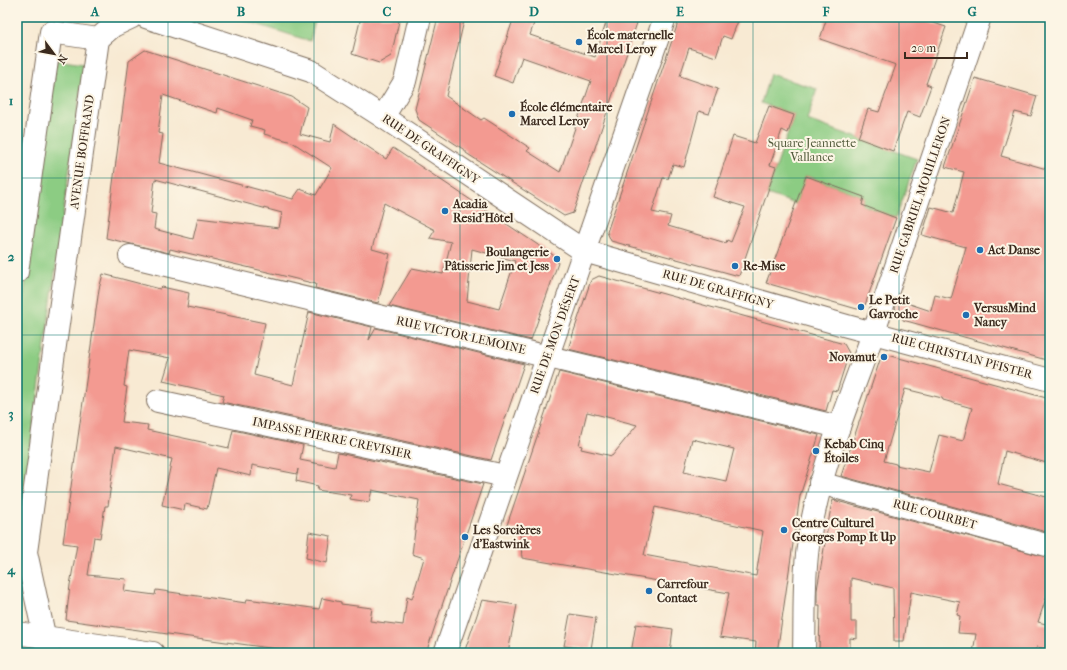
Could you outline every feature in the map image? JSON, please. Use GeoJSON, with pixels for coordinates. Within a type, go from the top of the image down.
{"type":"FeatureCollection","features":[{"type":"Feature","properties":{"kind":"street"},"geometry":{"type":"LineString","coordinates":[[17,272],[51,32],[98,39],[113,26],[132,17]]}},
{"type":"Feature","properties":{"kind":"street","name":"RUE DE GRAFFIGNY"},"geometry":{"type":"LineString","coordinates":[[146,17],[311,71],[383,116],[584,251],[873,332]]}},
{"type":"Feature","properties":{"kind":"street"},"geometry":{"type":"LineString","coordinates":[[383,116],[405,81],[420,17]]}},
{"type":"Feature","properties":{"kind":"street","name":"RUE DE MON DÉSERT"},"geometry":{"type":"LineString","coordinates":[[445,653],[665,17]]}},
{"type":"Feature","properties":{"kind":"street","name":"RUE GABRIEL MOUILLERON"},"geometry":{"type":"LineString","coordinates":[[804,653],[809,535],[820,483],[980,17]]}},
{"type":"Feature","properties":{"kind":"street","name":"AVENUE BOFFRAND"},"geometry":{"type":"LineString","coordinates":[[47,645],[21,551],[98,39]]}},
{"type":"Feature","properties":{"kind":"street","name":"RUE VICTOR LEMOINE"},"geometry":{"type":"LineString","coordinates":[[130,256],[839,426]]}},
{"type":"Feature","properties":{"kind":"street","name":"RUE CHRISTIAN PFISTER"},"geometry":{"type":"LineString","coordinates":[[873,332],[1050,380]]}},
{"type":"Feature","properties":{"kind":"street","name":"IMPASSE PIERRE CREVISIER"},"geometry":{"type":"LineString","coordinates":[[158,401],[505,476]]}},
{"type":"Feature","properties":{"kind":"street","name":"RUE COURBET"},"geometry":{"type":"LineString","coordinates":[[820,483],[1050,546]]}},
{"type":"Feature","properties":{"kind":"street"},"geometry":{"type":"LineString","coordinates":[[17,633],[47,645],[153,653]]}},
{"type":"Feature","properties":{"kind":"green space"},"geometry":{"type":"Polygon","coordinates":[[[234,17],[316,17],[310,41],[234,17]]]}},
{"type":"Feature","properties":{"kind":"green space"},"geometry":{"type":"Polygon","coordinates":[[[56,60],[84,64],[17,547],[17,344],[56,60]]]}},
{"type":"Feature","properties":{"kind":"green space","name":"Square Jeannette Vallance"},"geometry":{"type":"Polygon","coordinates":[[[770,74],[817,89],[807,120],[917,159],[896,218],[862,205],[864,197],[806,176],[796,204],[767,194],[794,115],[761,103],[770,74]]]}},
{"type":"Feature","properties":{"kind":"building"},"geometry":{"type":"Polygon","coordinates":[[[361,17],[400,17],[391,56],[379,63],[352,54],[361,17]]]}},
{"type":"Feature","properties":{"kind":"building"},"geometry":{"type":"Polygon","coordinates":[[[438,17],[465,17],[446,96],[481,120],[484,118],[530,148],[527,151],[560,172],[591,81],[522,57],[513,83],[494,76],[514,17],[536,17],[530,35],[595,57],[608,17],[639,17],[573,213],[564,216],[466,153],[466,151],[419,120],[415,109],[438,17]]]}},
{"type":"Feature","properties":{"kind":"building"},"geometry":{"type":"Polygon","coordinates":[[[680,17],[727,17],[738,21],[731,39],[723,36],[716,57],[689,48],[680,76],[718,89],[709,114],[699,111],[684,167],[673,164],[668,179],[663,178],[652,212],[671,216],[668,226],[726,243],[727,240],[731,242],[745,207],[713,197],[733,136],[755,143],[769,106],[794,115],[788,133],[782,130],[770,165],[776,167],[739,276],[611,241],[607,232],[680,17]]]}},
{"type":"Feature","properties":{"kind":"building"},"geometry":{"type":"Polygon","coordinates":[[[827,17],[915,17],[946,27],[926,84],[931,86],[920,117],[907,112],[893,151],[858,138],[868,109],[879,112],[896,65],[820,39],[827,17]]]}},
{"type":"Feature","properties":{"kind":"building"},"geometry":{"type":"Polygon","coordinates":[[[145,50],[292,97],[307,107],[300,134],[330,142],[334,124],[386,159],[393,148],[556,257],[558,263],[531,340],[389,306],[412,268],[443,274],[451,242],[430,238],[435,230],[384,203],[372,249],[390,254],[378,303],[315,288],[316,284],[276,274],[170,249],[169,253],[106,238],[129,61],[145,50]],[[163,95],[158,133],[163,134],[159,163],[293,199],[300,189],[316,195],[332,168],[292,142],[264,134],[265,130],[250,126],[252,120],[218,108],[217,113],[163,95]],[[155,179],[151,213],[156,214],[154,229],[193,239],[198,218],[279,228],[282,213],[155,179]],[[472,249],[467,301],[499,309],[515,261],[472,249]]]}},
{"type":"Feature","properties":{"kind":"building"},"geometry":{"type":"Polygon","coordinates":[[[975,78],[1037,96],[1031,116],[1015,112],[1001,156],[1050,170],[1050,361],[903,320],[895,308],[898,300],[931,311],[935,295],[951,299],[966,247],[922,235],[931,207],[953,213],[964,172],[945,167],[975,78]]]}},
{"type":"Feature","properties":{"kind":"building"},"geometry":{"type":"Polygon","coordinates":[[[806,176],[864,197],[862,205],[896,218],[865,305],[857,309],[766,283],[806,176]]]}},
{"type":"Feature","properties":{"kind":"building"},"geometry":{"type":"Polygon","coordinates":[[[103,274],[160,289],[162,287],[189,293],[187,307],[265,323],[254,375],[293,385],[309,312],[372,327],[369,340],[376,328],[524,364],[491,460],[222,402],[224,395],[163,381],[170,358],[129,350],[124,386],[127,387],[122,422],[148,425],[147,430],[229,448],[233,430],[303,445],[300,460],[335,467],[338,453],[483,484],[426,653],[306,653],[66,620],[77,545],[63,543],[99,289],[103,274]],[[116,446],[108,506],[105,506],[100,538],[94,537],[88,575],[126,579],[124,591],[155,595],[156,590],[246,603],[247,599],[319,609],[322,598],[341,602],[341,604],[372,608],[370,621],[403,625],[407,597],[412,599],[424,558],[412,554],[419,500],[372,490],[369,502],[350,499],[351,495],[317,490],[318,486],[296,481],[298,469],[297,474],[252,465],[251,476],[216,468],[207,509],[185,504],[184,510],[162,505],[172,459],[116,446]]]}},
{"type":"Feature","properties":{"kind":"building"},"geometry":{"type":"Polygon","coordinates":[[[599,276],[844,344],[849,353],[837,391],[832,390],[826,411],[568,349],[591,280],[599,276]]]}},
{"type":"Feature","properties":{"kind":"building"},"geometry":{"type":"Polygon","coordinates":[[[888,355],[1050,399],[1050,464],[1005,451],[998,484],[1050,498],[1050,533],[841,476],[880,360],[888,355]],[[905,389],[884,461],[929,472],[939,435],[963,441],[972,408],[943,400],[942,398],[905,389]]]}},
{"type":"Feature","properties":{"kind":"building"},"geometry":{"type":"Polygon","coordinates":[[[559,372],[819,435],[800,496],[777,653],[755,653],[756,642],[720,637],[729,593],[522,558],[520,531],[506,528],[559,372]],[[587,412],[579,445],[582,446],[581,449],[612,456],[637,425],[603,416],[587,412]],[[692,439],[684,472],[726,481],[734,449],[692,439]],[[655,507],[644,555],[756,576],[763,531],[655,507]]]}},
{"type":"Feature","properties":{"kind":"building"},"geometry":{"type":"Polygon","coordinates":[[[833,500],[1050,558],[1050,586],[1038,622],[1050,625],[1050,650],[1037,647],[1033,653],[973,653],[976,634],[958,633],[960,616],[957,615],[960,602],[911,592],[904,641],[894,641],[893,588],[851,578],[851,622],[857,622],[857,639],[850,638],[850,653],[819,653],[820,605],[817,605],[817,590],[833,500]]]}},
{"type":"Feature","properties":{"kind":"building"},"geometry":{"type":"Polygon","coordinates":[[[309,532],[331,536],[327,563],[306,558],[309,532]]]}},
{"type":"Feature","properties":{"kind":"building"},"geometry":{"type":"Polygon","coordinates":[[[482,600],[517,605],[508,653],[464,653],[482,600]]]}},
{"type":"Feature","properties":{"kind":"building"},"geometry":{"type":"Polygon","coordinates":[[[570,614],[596,618],[591,649],[564,646],[570,614]]]}},
{"type":"Feature","properties":{"kind":"building"},"geometry":{"type":"Polygon","coordinates":[[[636,624],[673,629],[670,653],[631,653],[636,624]]]}},
{"type":"Feature","properties":{"kind":"place","name":"École maternelle Marcel Leroy"},"geometry":{"type":"Point","coordinates":[579,42]}},
{"type":"Feature","properties":{"kind":"place","name":"École élémentaire Marcel Leroy"},"geometry":{"type":"Point","coordinates":[512,114]}},
{"type":"Feature","properties":{"kind":"place","name":"Acadia Resid'Hôtel"},"geometry":{"type":"Point","coordinates":[445,211]}},
{"type":"Feature","properties":{"kind":"place","name":"Act Danse"},"geometry":{"type":"Point","coordinates":[980,250]}},
{"type":"Feature","properties":{"kind":"place","name":"Boulangerie Pâtisserie Jim et Jess"},"geometry":{"type":"Point","coordinates":[557,259]}},
{"type":"Feature","properties":{"kind":"place","name":"Re-Mise"},"geometry":{"type":"Point","coordinates":[735,266]}},
{"type":"Feature","properties":{"kind":"place","name":"Le Petit Gavroche"},"geometry":{"type":"Point","coordinates":[861,307]}},
{"type":"Feature","properties":{"kind":"place","name":"VersusMind Nancy"},"geometry":{"type":"Point","coordinates":[966,315]}},
{"type":"Feature","properties":{"kind":"place","name":"Novamut"},"geometry":{"type":"Point","coordinates":[884,357]}},
{"type":"Feature","properties":{"kind":"place","name":"Kebab Cinq Étoiles"},"geometry":{"type":"Point","coordinates":[816,451]}},
{"type":"Feature","properties":{"kind":"place","name":"Centre Culturel Georges Pomp It Up"},"geometry":{"type":"Point","coordinates":[784,530]}},
{"type":"Feature","properties":{"kind":"place","name":"Les Sorcières d'Eastwink"},"geometry":{"type":"Point","coordinates":[465,537]}},
{"type":"Feature","properties":{"kind":"place","name":"Carrefour Contact"},"geometry":{"type":"Point","coordinates":[649,591]}}]}
